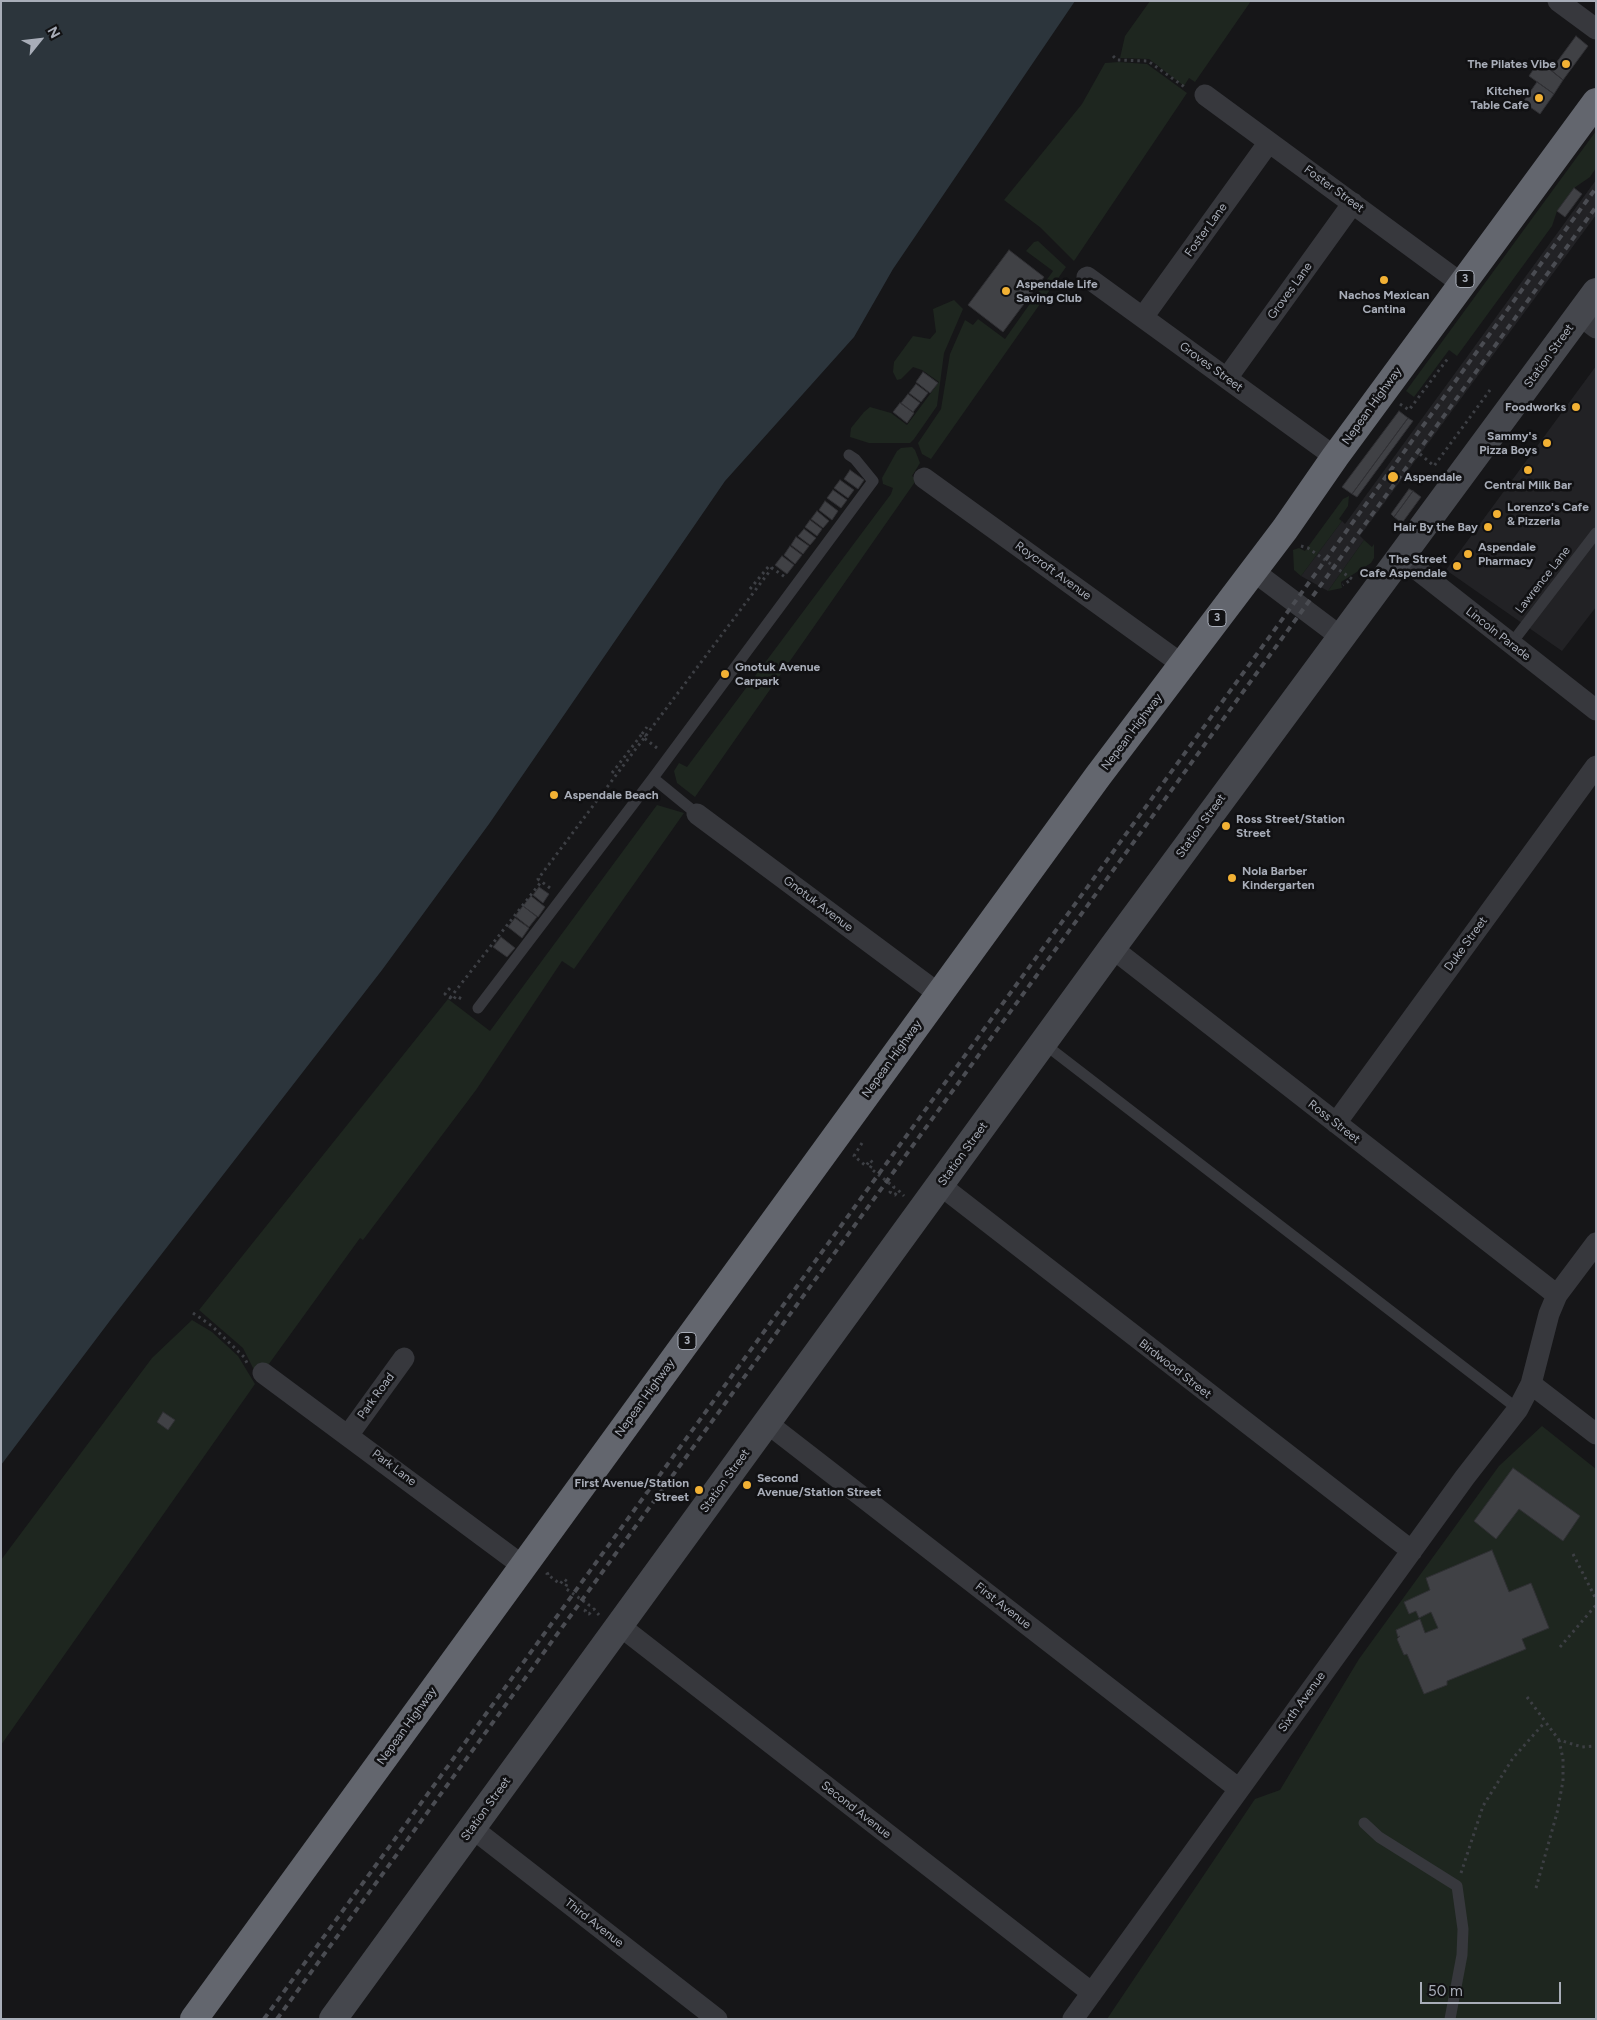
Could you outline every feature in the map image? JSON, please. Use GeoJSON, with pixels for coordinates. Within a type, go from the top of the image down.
{"type":"FeatureCollection","features":[{"type":"Feature","properties":{"kind":"highway","name":"Nepean Highway"},"geometry":{"type":"LineString","coordinates":[[194,2019],[1098,776],[1183,665],[1252,570],[1285,529],[1335,457],[1596,102]]}},
{"type":"Feature","properties":{"kind":"street"},"geometry":{"type":"LineString","coordinates":[[1558,1],[1596,29]]}},
{"type":"Feature","properties":{"kind":"street","name":"Foster Street"},"geometry":{"type":"LineString","coordinates":[[1199,92],[1462,284]]}},
{"type":"Feature","properties":{"kind":"street","name":"Foster Lane"},"geometry":{"type":"LineString","coordinates":[[1143,317],[1269,142]]}},
{"type":"Feature","properties":{"kind":"street","name":"Groves Lane"},"geometry":{"type":"LineString","coordinates":[[1227,378],[1353,203]]}},
{"type":"Feature","properties":{"kind":"street","name":"Groves Street"},"geometry":{"type":"LineString","coordinates":[[1087,277],[1335,457]]}},
{"type":"Feature","properties":{"kind":"street","name":"Station Street"},"geometry":{"type":"LineString","coordinates":[[333,2019],[472,1828],[608,1623],[768,1423],[918,1214],[1341,637],[1401,557],[1587,322],[1596,292]]}},
{"type":"Feature","properties":{"kind":"street","name":"Roycroft Avenue"},"geometry":{"type":"LineString","coordinates":[[924,478],[1183,665]]}},
{"type":"Feature","properties":{"kind":"street","name":"Lincoln Parade"},"geometry":{"type":"LineString","coordinates":[[1401,557],[1596,710]]}},
{"type":"Feature","properties":{"kind":"street"},"geometry":{"type":"LineString","coordinates":[[1252,570],[1341,637]]}},
{"type":"Feature","properties":{"kind":"street","name":"Duke Street"},"geometry":{"type":"LineString","coordinates":[[1336,1123],[1596,766]]}},
{"type":"Feature","properties":{"kind":"street","name":"Gnotuk Avenue"},"geometry":{"type":"LineString","coordinates":[[697,814],[939,994]]}},
{"type":"Feature","properties":{"kind":"street","name":"Ross Street"},"geometry":{"type":"LineString","coordinates":[[1112,948],[1557,1294]]}},
{"type":"Feature","properties":{"kind":"street","name":"Birdwood Street"},"geometry":{"type":"LineString","coordinates":[[940,1185],[1412,1551]]}},
{"type":"Feature","properties":{"kind":"street","name":"Sixth Avenue"},"geometry":{"type":"LineString","coordinates":[[1073,2019],[1412,1551],[1518,1409],[1531,1384],[1546,1322],[1557,1294],[1596,1243]]}},
{"type":"Feature","properties":{"kind":"street","name":"Park Road"},"geometry":{"type":"LineString","coordinates":[[349,1434],[404,1358]]}},
{"type":"Feature","properties":{"kind":"street","name":"Park Lane"},"geometry":{"type":"LineString","coordinates":[[263,1373],[349,1434],[523,1566]]}},
{"type":"Feature","properties":{"kind":"street"},"geometry":{"type":"LineString","coordinates":[[1531,1384],[1596,1434]]}},
{"type":"Feature","properties":{"kind":"street","name":"First Avenue"},"geometry":{"type":"LineString","coordinates":[[768,1423],[1239,1789]]}},
{"type":"Feature","properties":{"kind":"street","name":"Second Avenue"},"geometry":{"type":"LineString","coordinates":[[608,1623],[1092,1993]]}},
{"type":"Feature","properties":{"kind":"street","name":"Third Avenue"},"geometry":{"type":"LineString","coordinates":[[472,1828],[717,2019]]}},
{"type":"Feature","properties":{"kind":"lane"},"geometry":{"type":"LineString","coordinates":[[478,1008],[561,896],[653,778],[873,481],[855,459],[849,456]]}},
{"type":"Feature","properties":{"kind":"lane","name":"Lawrence Lane"},"geometry":{"type":"LineString","coordinates":[[1511,644],[1596,534]]}},
{"type":"Feature","properties":{"kind":"lane"},"geometry":{"type":"LineString","coordinates":[[653,778],[697,814]]}},
{"type":"Feature","properties":{"kind":"lane"},"geometry":{"type":"LineString","coordinates":[[1043,1043],[1518,1409]]}},
{"type":"Feature","properties":{"kind":"lane"},"geometry":{"type":"LineString","coordinates":[[1364,1824],[1379,1837],[1457,1886],[1463,1938],[1462,1954],[1450,2019]]}},
{"type":"Feature","properties":{"kind":"path"},"geometry":{"type":"LineString","coordinates":[[1113,56],[1117,60],[1148,61],[1185,89],[1188,86],[1199,92]]}},
{"type":"Feature","properties":{"kind":"path"},"geometry":{"type":"LineString","coordinates":[[1400,404],[1409,410],[1448,357]]}},
{"type":"Feature","properties":{"kind":"path"},"geometry":{"type":"LineString","coordinates":[[1420,454],[1434,466],[1490,390]]}},
{"type":"Feature","properties":{"kind":"path"},"geometry":{"type":"LineString","coordinates":[[1295,544],[1308,548],[1352,579],[1342,585]]}},
{"type":"Feature","properties":{"kind":"path"},"geometry":{"type":"LineString","coordinates":[[750,589],[769,566],[795,584]]}},
{"type":"Feature","properties":{"kind":"path"},"geometry":{"type":"LineString","coordinates":[[561,896],[538,879],[772,568]]}},
{"type":"Feature","properties":{"kind":"path"},"geometry":{"type":"LineString","coordinates":[[612,773],[644,736],[647,728]]}},
{"type":"Feature","properties":{"kind":"path"},"geometry":{"type":"LineString","coordinates":[[644,736],[669,756]]}},
{"type":"Feature","properties":{"kind":"path"},"geometry":{"type":"LineString","coordinates":[[450,998],[541,882]]}},
{"type":"Feature","properties":{"kind":"path"},"geometry":{"type":"LineString","coordinates":[[450,988],[445,994],[450,998],[454,1000],[456,996],[463,1001],[466,998],[478,1008]]}},
{"type":"Feature","properties":{"kind":"path"},"geometry":{"type":"LineString","coordinates":[[844,1124],[864,1140],[854,1156],[866,1166],[870,1160],[873,1163],[870,1168],[894,1187],[890,1192],[895,1195],[898,1190],[904,1195],[900,1200],[918,1214]]}},
{"type":"Feature","properties":{"kind":"path"},"geometry":{"type":"LineString","coordinates":[[193,1313],[212,1326],[244,1357],[256,1380],[263,1373]]}},
{"type":"Feature","properties":{"kind":"path"},"geometry":{"type":"LineString","coordinates":[[1573,1554],[1596,1600]]}},
{"type":"Feature","properties":{"kind":"path"},"geometry":{"type":"LineString","coordinates":[[553,1567],[547,1574],[560,1584],[564,1579],[568,1582],[565,1588],[589,1605],[585,1611],[590,1614],[594,1609],[608,1623]]}},
{"type":"Feature","properties":{"kind":"path"},"geometry":{"type":"LineString","coordinates":[[1560,1647],[1596,1605]]}},
{"type":"Feature","properties":{"kind":"path"},"geometry":{"type":"LineString","coordinates":[[1527,1696],[1558,1740],[1563,1759],[1563,1781],[1557,1813],[1536,1888]]}},
{"type":"Feature","properties":{"kind":"path"},"geometry":{"type":"LineString","coordinates":[[1457,1886],[1483,1806],[1513,1758],[1544,1722]]}},
{"type":"Feature","properties":{"kind":"path"},"geometry":{"type":"LineString","coordinates":[[1558,1740],[1582,1747],[1596,1746]]}},
{"type":"Feature","properties":{"kind":"shaded area"},"geometry":{"type":"Polygon","coordinates":[[[1,1],[1075,1],[893,269],[854,337],[725,481],[489,824],[382,970],[112,1318],[1,1465],[1,1]]]}},
{"type":"Feature","properties":{"kind":"shaded area"},"geometry":{"type":"Polygon","coordinates":[[[1150,1],[1251,1],[1195,82],[1189,78],[1184,86],[1149,59],[1120,58],[1125,36],[1150,1]]]}},
{"type":"Feature","properties":{"kind":"shaded area"},"geometry":{"type":"Polygon","coordinates":[[[1105,63],[1147,64],[1187,93],[1074,261],[1041,228],[1004,200],[1082,104],[1105,63]]]}},
{"type":"Feature","properties":{"kind":"shaded area"},"geometry":{"type":"Polygon","coordinates":[[[1596,131],[1596,168],[1590,177],[1574,188],[1557,211],[1552,226],[1457,356],[1449,350],[1414,397],[1406,391],[1596,131]]]}},
{"type":"Feature","properties":{"kind":"shaded area"},"geometry":{"type":"Polygon","coordinates":[[[1596,180],[1596,215],[1360,536],[1364,540],[1328,591],[1301,576],[1342,521],[1345,524],[1596,180]]]}},
{"type":"Feature","properties":{"kind":"shaded area"},"geometry":{"type":"Polygon","coordinates":[[[1038,241],[1066,267],[931,459],[922,454],[918,443],[941,409],[950,354],[965,320],[973,325],[978,319],[1005,339],[1053,271],[1026,251],[1034,242],[1038,241]]]}},
{"type":"Feature","properties":{"kind":"shaded area"},"geometry":{"type":"Polygon","coordinates":[[[954,300],[963,309],[944,353],[937,406],[914,439],[910,443],[869,443],[850,437],[851,428],[870,407],[891,413],[907,425],[939,382],[922,370],[913,367],[901,379],[897,380],[893,372],[894,362],[913,336],[930,339],[936,332],[933,309],[954,300]]]}},
{"type":"Feature","properties":{"kind":"shaded area"},"geometry":{"type":"Polygon","coordinates":[[[1596,366],[1596,607],[1562,651],[1446,570],[1596,366]]]}},
{"type":"Feature","properties":{"kind":"shaded area"},"geometry":{"type":"Polygon","coordinates":[[[912,447],[920,463],[912,476],[917,479],[695,797],[677,783],[674,771],[679,763],[687,767],[891,494],[893,488],[883,484],[882,478],[897,451],[901,448],[912,447]]]}},
{"type":"Feature","properties":{"kind":"shaded area"},"geometry":{"type":"Polygon","coordinates":[[[1349,496],[1348,506],[1339,519],[1342,521],[1301,576],[1294,570],[1293,550],[1299,548],[1305,551],[1343,499],[1349,496]]]}},
{"type":"Feature","properties":{"kind":"shaded area"},"geometry":{"type":"Polygon","coordinates":[[[1364,540],[1372,547],[1374,544],[1374,558],[1371,563],[1341,582],[1342,588],[1328,591],[1364,540]]]}},
{"type":"Feature","properties":{"kind":"shaded area"},"geometry":{"type":"Polygon","coordinates":[[[657,805],[684,813],[574,969],[562,961],[476,1090],[363,1240],[360,1238],[266,1368],[256,1374],[243,1348],[199,1310],[448,999],[490,1031],[657,805]]]}},
{"type":"Feature","properties":{"kind":"shaded area"},"geometry":{"type":"Polygon","coordinates":[[[192,1320],[212,1332],[238,1356],[255,1384],[1,1745],[1,1560],[152,1358],[192,1320]]]}},
{"type":"Feature","properties":{"kind":"shaded area"},"geometry":{"type":"Polygon","coordinates":[[[1542,1426],[1596,1469],[1596,2019],[1107,2019],[1255,1799],[1280,1790],[1359,1659],[1499,1466],[1542,1426]]]}},
{"type":"Feature","properties":{"kind":"building"},"geometry":{"type":"Polygon","coordinates":[[[1576,36],[1588,46],[1563,80],[1551,70],[1576,36]]]}},
{"type":"Feature","properties":{"kind":"building"},"geometry":{"type":"Polygon","coordinates":[[[1539,61],[1563,80],[1554,94],[1529,76],[1539,61]]]}},
{"type":"Feature","properties":{"kind":"building"},"geometry":{"type":"Polygon","coordinates":[[[1537,82],[1554,94],[1540,114],[1523,102],[1537,82]]]}},
{"type":"Feature","properties":{"kind":"building"},"geometry":{"type":"Polygon","coordinates":[[[1574,188],[1582,194],[1565,217],[1557,211],[1574,188]]]}},
{"type":"Feature","properties":{"kind":"building","name":"Aspendale Life Saving Club"},"geometry":{"type":"Polygon","coordinates":[[[1009,250],[1044,277],[1003,332],[968,305],[1009,250]]]}},
{"type":"Feature","properties":{"kind":"building"},"geometry":{"type":"Polygon","coordinates":[[[923,372],[938,383],[930,393],[916,382],[923,372]]]}},
{"type":"Feature","properties":{"kind":"building"},"geometry":{"type":"Polygon","coordinates":[[[916,384],[928,393],[921,402],[909,393],[916,384]]]}},
{"type":"Feature","properties":{"kind":"building"},"geometry":{"type":"Polygon","coordinates":[[[908,394],[920,403],[913,412],[901,403],[908,394]]]}},
{"type":"Feature","properties":{"kind":"building"},"geometry":{"type":"Polygon","coordinates":[[[900,403],[914,413],[907,423],[893,412],[900,403]]]}},
{"type":"Feature","properties":{"kind":"building"},"geometry":{"type":"Polygon","coordinates":[[[1399,411],[1408,418],[1352,494],[1342,487],[1399,411]]]}},
{"type":"Feature","properties":{"kind":"building"},"geometry":{"type":"Polygon","coordinates":[[[1408,418],[1413,421],[1357,497],[1352,494],[1408,418]]]}},
{"type":"Feature","properties":{"kind":"building"},"geometry":{"type":"Polygon","coordinates":[[[850,470],[864,480],[858,489],[844,479],[850,470]]]}},
{"type":"Feature","properties":{"kind":"building"},"geometry":{"type":"Polygon","coordinates":[[[840,480],[854,490],[848,498],[834,488],[840,480]]]}},
{"type":"Feature","properties":{"kind":"building"},"geometry":{"type":"Polygon","coordinates":[[[1409,489],[1413,491],[1394,517],[1391,514],[1409,489]]]}},
{"type":"Feature","properties":{"kind":"building"},"geometry":{"type":"Polygon","coordinates":[[[833,490],[847,500],[841,508],[827,498],[833,490]]]}},
{"type":"Feature","properties":{"kind":"building"},"geometry":{"type":"Polygon","coordinates":[[[1413,491],[1421,497],[1402,523],[1394,517],[1413,491]]]}},
{"type":"Feature","properties":{"kind":"building"},"geometry":{"type":"Polygon","coordinates":[[[825,501],[838,511],[832,520],[819,510],[825,501]]]}},
{"type":"Feature","properties":{"kind":"building"},"geometry":{"type":"Polygon","coordinates":[[[817,511],[829,521],[823,528],[811,519],[817,511]]]}},
{"type":"Feature","properties":{"kind":"building"},"geometry":{"type":"Polygon","coordinates":[[[810,520],[822,529],[817,536],[805,527],[810,520]]]}},
{"type":"Feature","properties":{"kind":"building"},"geometry":{"type":"Polygon","coordinates":[[[804,529],[816,538],[810,545],[798,536],[804,529]]]}},
{"type":"Feature","properties":{"kind":"building"},"geometry":{"type":"Polygon","coordinates":[[[796,537],[809,546],[803,554],[791,545],[796,537]]]}},
{"type":"Feature","properties":{"kind":"building"},"geometry":{"type":"Polygon","coordinates":[[[790,546],[802,555],[795,564],[784,555],[790,546]]]}},
{"type":"Feature","properties":{"kind":"building"},"geometry":{"type":"Polygon","coordinates":[[[782,556],[794,565],[787,574],[775,565],[782,556]]]}},
{"type":"Feature","properties":{"kind":"building"},"geometry":{"type":"Polygon","coordinates":[[[539,887],[549,894],[543,903],[533,895],[539,887]]]}},
{"type":"Feature","properties":{"kind":"building"},"geometry":{"type":"Polygon","coordinates":[[[531,896],[545,907],[538,917],[523,906],[531,896]]]}},
{"type":"Feature","properties":{"kind":"building"},"geometry":{"type":"Polygon","coordinates":[[[523,906],[537,917],[529,927],[515,916],[523,906]]]}},
{"type":"Feature","properties":{"kind":"building"},"geometry":{"type":"Polygon","coordinates":[[[515,918],[529,928],[522,938],[508,927],[515,918]]]}},
{"type":"Feature","properties":{"kind":"building"},"geometry":{"type":"Polygon","coordinates":[[[501,937],[515,948],[507,957],[493,947],[501,937]]]}},
{"type":"Feature","properties":{"kind":"building"},"geometry":{"type":"Polygon","coordinates":[[[163,1412],[175,1420],[168,1430],[157,1422],[163,1412]]]}},
{"type":"Feature","properties":{"kind":"building"},"geometry":{"type":"Polygon","coordinates":[[[1513,1468],[1580,1516],[1563,1541],[1519,1509],[1496,1539],[1474,1521],[1513,1468]]]}},
{"type":"Feature","properties":{"kind":"building"},"geometry":{"type":"Polygon","coordinates":[[[1492,1550],[1509,1592],[1531,1583],[1549,1628],[1522,1639],[1526,1649],[1447,1681],[1447,1685],[1424,1694],[1407,1654],[1404,1655],[1397,1639],[1400,1636],[1398,1637],[1396,1630],[1420,1619],[1425,1633],[1438,1628],[1431,1612],[1419,1618],[1416,1611],[1409,1614],[1404,1602],[1430,1590],[1426,1578],[1492,1550]]]}},
{"type":"Feature","properties":{"kind":"railway"},"geometry":{"type":"LineString","coordinates":[[264,2019],[1596,188]]}},
{"type":"Feature","properties":{"kind":"railway"},"geometry":{"type":"LineString","coordinates":[[277,2019],[1596,207]]}},
{"type":"Feature","properties":{"kind":"place","name":"The Pilates Vibe"},"geometry":{"type":"Point","coordinates":[1566,64]}},
{"type":"Feature","properties":{"kind":"place","name":"Kitchen Table Cafe"},"geometry":{"type":"Point","coordinates":[1539,98]}},
{"type":"Feature","properties":{"kind":"place","name":"Nachos Mexican Cantina"},"geometry":{"type":"Point","coordinates":[1384,280]}},
{"type":"Feature","properties":{"kind":"place","name":"Aspendale Life Saving Club"},"geometry":{"type":"Point","coordinates":[1006,291]}},
{"type":"Feature","properties":{"kind":"place","name":"Foodworks"},"geometry":{"type":"Point","coordinates":[1576,407]}},
{"type":"Feature","properties":{"kind":"place","name":"Sammy's Pizza Boys"},"geometry":{"type":"Point","coordinates":[1547,443]}},
{"type":"Feature","properties":{"kind":"place","name":"Central Milk Bar"},"geometry":{"type":"Point","coordinates":[1528,470]}},
{"type":"Feature","properties":{"kind":"place","name":"Aspendale"},"geometry":{"type":"Point","coordinates":[1393,477]}},
{"type":"Feature","properties":{"kind":"place","name":"Lorenzo's Cafe & Pizzeria"},"geometry":{"type":"Point","coordinates":[1497,514]}},
{"type":"Feature","properties":{"kind":"place","name":"Hair By the Bay"},"geometry":{"type":"Point","coordinates":[1488,527]}},
{"type":"Feature","properties":{"kind":"place","name":"Aspendale Pharmacy"},"geometry":{"type":"Point","coordinates":[1468,554]}},
{"type":"Feature","properties":{"kind":"place","name":"The Street Cafe Aspendale"},"geometry":{"type":"Point","coordinates":[1457,566]}},
{"type":"Feature","properties":{"kind":"place","name":"Gnotuk Avenue Carpark"},"geometry":{"type":"Point","coordinates":[725,674]}},
{"type":"Feature","properties":{"kind":"place","name":"Aspendale Beach"},"geometry":{"type":"Point","coordinates":[554,795]}},
{"type":"Feature","properties":{"kind":"place","name":"Ross Street/Station Street"},"geometry":{"type":"Point","coordinates":[1226,826]}},
{"type":"Feature","properties":{"kind":"place","name":"Nola Barber Kindergarten"},"geometry":{"type":"Point","coordinates":[1232,878]}},
{"type":"Feature","properties":{"kind":"place","name":"Second Avenue/Station Street"},"geometry":{"type":"Point","coordinates":[747,1485]}},
{"type":"Feature","properties":{"kind":"place","name":"First Avenue/Station Street"},"geometry":{"type":"Point","coordinates":[699,1490]}}]}
